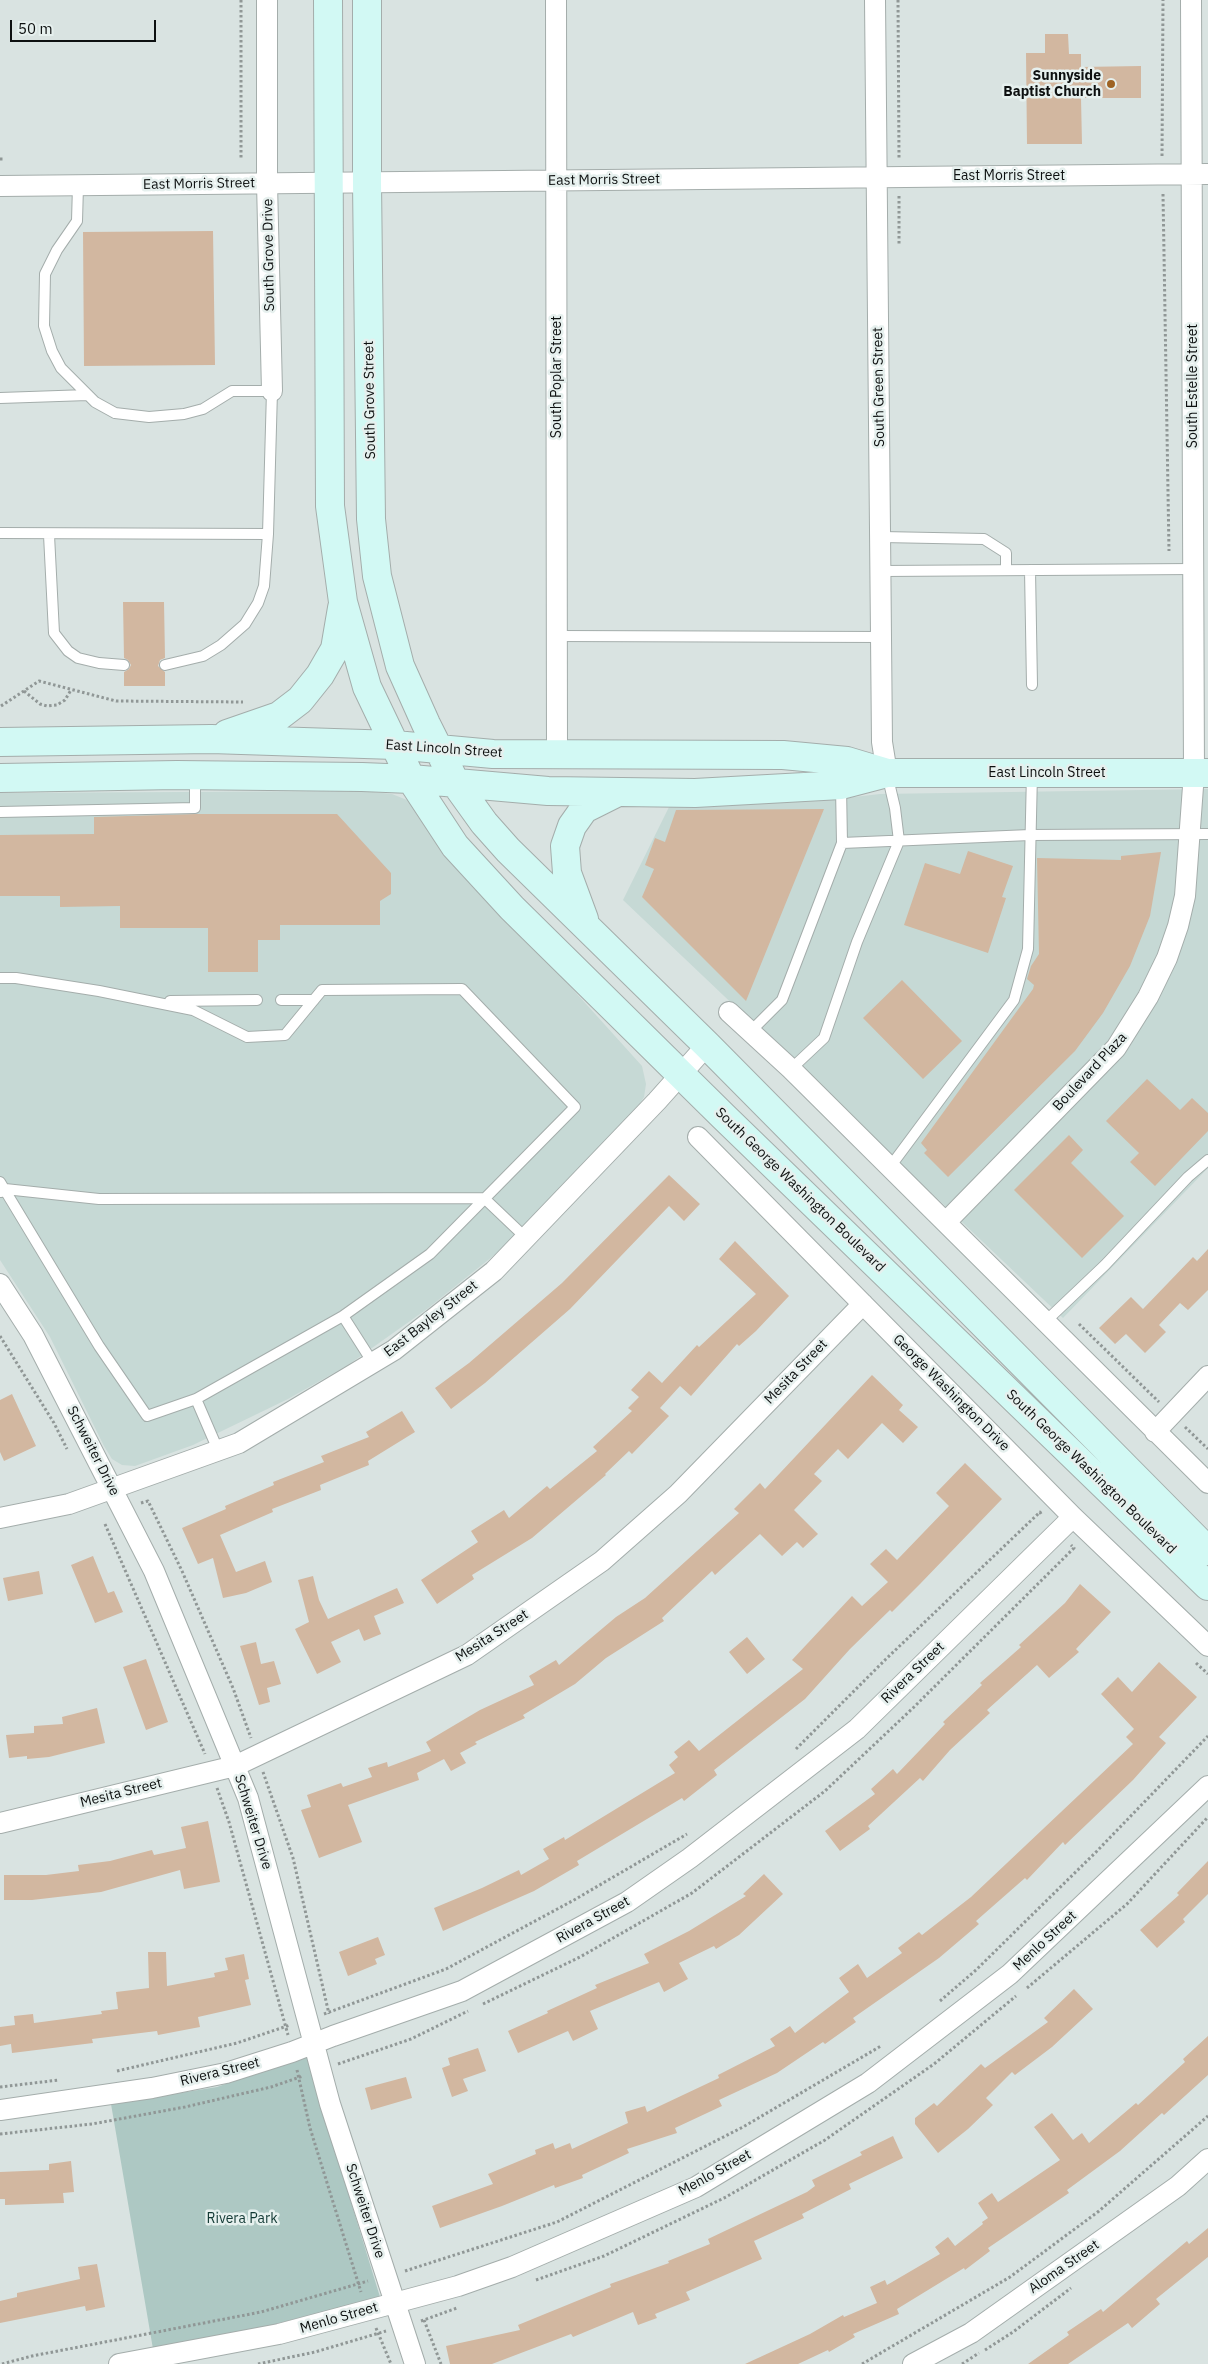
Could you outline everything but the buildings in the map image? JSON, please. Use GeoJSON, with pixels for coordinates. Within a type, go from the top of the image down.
{"type":"FeatureCollection","features":[{"type":"Feature","properties":{"kind":"street","name":"South Grove Drive"},"geometry":{"type":"LineString","coordinates":[[267,0],[267,183],[272,391]]}},
{"type":"Feature","properties":{"kind":"street"},"geometry":{"type":"LineString","coordinates":[[328,0],[330,506],[343,602],[367,687],[411,778]]}},
{"type":"Feature","properties":{"kind":"street","name":"South Grove Street"},"geometry":{"type":"LineString","coordinates":[[367,0],[371,519],[378,576],[400,666],[456,784]]}},
{"type":"Feature","properties":{"kind":"street","name":"South Poplar Street"},"geometry":{"type":"LineString","coordinates":[[556,0],[557,754]]}},
{"type":"Feature","properties":{"kind":"street","name":"South Green Street"},"geometry":{"type":"LineString","coordinates":[[875,0],[882,537],[882,742],[887,773]]}},
{"type":"Feature","properties":{"kind":"street","name":"South Estelle Street"},"geometry":{"type":"LineString","coordinates":[[1191,0],[1198,180],[1194,569],[1201,773]]}},
{"type":"Feature","properties":{"kind":"street","name":"East Morris Street"},"geometry":{"type":"LineString","coordinates":[[0,186],[876,177],[1162,184],[1198,180]]}},
{"type":"Feature","properties":{"kind":"street"},"geometry":{"type":"LineString","coordinates":[[211,740],[279,716],[300,700],[320,675],[335,649],[343,602]]}},
{"type":"Feature","properties":{"kind":"street","name":"East Lincoln Street"},"geometry":{"type":"LineString","coordinates":[[0,742],[211,740],[394,745],[492,754],[783,755],[847,761],[887,773]]}},
{"type":"Feature","properties":{"kind":"street","name":"East Lincoln Street"},"geometry":{"type":"LineString","coordinates":[[0,778],[195,775],[411,778],[456,784],[548,791],[695,793],[841,785],[887,773],[1201,773]]}},
{"type":"Feature","properties":{"kind":"street","name":"Boulevard Plaza"},"geometry":{"type":"LineString","coordinates":[[946,1222],[1116,1048],[1131,1026],[1167,958],[1178,926],[1199,833],[1201,773]]}},
{"type":"Feature","properties":{"kind":"street","name":"South George Washington Boulevard"},"geometry":{"type":"LineString","coordinates":[[411,778],[455,846],[512,908],[1208,1586]]}},
{"type":"Feature","properties":{"kind":"street","name":"South George Washington Boulevard"},"geometry":{"type":"LineString","coordinates":[[456,784],[484,823],[508,850],[707,1045],[1208,1551]]}},
{"type":"Feature","properties":{"kind":"street"},"geometry":{"type":"LineString","coordinates":[[587,928],[567,873],[565,846],[572,826],[584,809],[617,792]]}},
{"type":"Feature","properties":{"kind":"street"},"geometry":{"type":"LineString","coordinates":[[729,1012],[791,1069],[1208,1483]]}},
{"type":"Feature","properties":{"kind":"street","name":"East Bayley Street"},"geometry":{"type":"LineString","coordinates":[[0,1518],[69,1504],[239,1443],[394,1350],[494,1271],[707,1045]]}},
{"type":"Feature","properties":{"kind":"street","name":"George Washington Drive"},"geometry":{"type":"LineString","coordinates":[[698,1137],[1073,1517],[1208,1646]]}},
{"type":"Feature","properties":{"kind":"street","name":"Schweiter Drive"},"geometry":{"type":"LineString","coordinates":[[0,1284],[33,1335],[154,1571],[248,1798],[330,2104],[415,2364]]}},
{"type":"Feature","properties":{"kind":"street","name":"Mesita Street"},"geometry":{"type":"LineString","coordinates":[[0,1823],[235,1766],[467,1656],[602,1561],[678,1494],[862,1304]]}},
{"type":"Feature","properties":{"kind":"street"},"geometry":{"type":"LineString","coordinates":[[1155,1432],[1208,1376]]}},
{"type":"Feature","properties":{"kind":"street","name":"Rivera Street"},"geometry":{"type":"LineString","coordinates":[[0,2110],[152,2088],[226,2073],[292,2052],[462,1991],[627,1902],[690,1858],[857,1729],[1073,1517]]}},
{"type":"Feature","properties":{"kind":"street","name":"Menlo Street"},"geometry":{"type":"LineString","coordinates":[[119,2364],[280,2334],[458,2286],[512,2267],[696,2187],[868,2083],[1010,1974],[1208,1786]]}},
{"type":"Feature","properties":{"kind":"street","name":"Aloma Street"},"geometry":{"type":"LineString","coordinates":[[913,2364],[971,2333],[1178,2186],[1208,2159]]}},
{"type":"Feature","properties":{"kind":"lane"},"geometry":{"type":"LineString","coordinates":[[78,186],[77,221],[57,250],[45,274],[44,326],[52,351],[61,368],[95,402],[114,413],[150,418],[184,414],[203,409],[232,391],[272,391],[268,534],[264,586],[258,602],[245,624],[220,646],[204,656],[165,665]]}},
{"type":"Feature","properties":{"kind":"lane"},"geometry":{"type":"LineString","coordinates":[[0,398],[88,395]]}},
{"type":"Feature","properties":{"kind":"lane"},"geometry":{"type":"LineString","coordinates":[[0,533],[49,535],[268,534]]}},
{"type":"Feature","properties":{"kind":"lane"},"geometry":{"type":"LineString","coordinates":[[49,535],[54,633],[68,651],[78,658],[98,663],[124,665]]}},
{"type":"Feature","properties":{"kind":"lane"},"geometry":{"type":"LineString","coordinates":[[882,537],[984,539],[1006,553],[1006,570]]}},
{"type":"Feature","properties":{"kind":"lane"},"geometry":{"type":"LineString","coordinates":[[882,571],[1194,569]]}},
{"type":"Feature","properties":{"kind":"lane"},"geometry":{"type":"LineString","coordinates":[[1030,570],[1032,685]]}},
{"type":"Feature","properties":{"kind":"lane"},"geometry":{"type":"LineString","coordinates":[[557,636],[882,637]]}},
{"type":"Feature","properties":{"kind":"lane"},"geometry":{"type":"LineString","coordinates":[[791,1069],[824,1038],[857,942],[899,841],[895,808],[887,773]]}},
{"type":"Feature","properties":{"kind":"lane"},"geometry":{"type":"LineString","coordinates":[[890,1167],[1014,1000],[1028,949],[1032,773]]}},
{"type":"Feature","properties":{"kind":"lane"},"geometry":{"type":"LineString","coordinates":[[0,812],[195,808],[195,775]]}},
{"type":"Feature","properties":{"kind":"lane"},"geometry":{"type":"LineString","coordinates":[[750,1032],[782,1000],[842,843],[841,785]]}},
{"type":"Feature","properties":{"kind":"lane"},"geometry":{"type":"LineString","coordinates":[[842,843],[1030,835],[1199,833]]}},
{"type":"Feature","properties":{"kind":"lane"},"geometry":{"type":"LineString","coordinates":[[0,978],[25,979],[193,1010],[247,1037],[285,1036],[322,990],[462,989],[575,1107],[430,1254],[343,1316],[196,1399],[147,1416],[98,1346],[2,1188]]}},
{"type":"Feature","properties":{"kind":"lane"},"geometry":{"type":"LineString","coordinates":[[149,1001],[257,1000]]}},
{"type":"Feature","properties":{"kind":"lane"},"geometry":{"type":"LineString","coordinates":[[280,1000],[314,1000]]}},
{"type":"Feature","properties":{"kind":"lane"},"geometry":{"type":"LineString","coordinates":[[1046,1321],[1105,1266],[1188,1177],[1208,1160]]}},
{"type":"Feature","properties":{"kind":"lane"},"geometry":{"type":"LineString","coordinates":[[2,1188],[98,1199],[484,1198],[525,1238]]}},
{"type":"Feature","properties":{"kind":"lane"},"geometry":{"type":"LineString","coordinates":[[343,1316],[373,1363]]}},
{"type":"Feature","properties":{"kind":"lane"},"geometry":{"type":"LineString","coordinates":[[196,1399],[218,1450]]}},
{"type":"Feature","properties":{"kind":"path"},"geometry":{"type":"LineString","coordinates":[[241,0],[241,158]]}},
{"type":"Feature","properties":{"kind":"path"},"geometry":{"type":"LineString","coordinates":[[1163,0],[1162,184],[1169,551]]}},
{"type":"Feature","properties":{"kind":"path"},"geometry":{"type":"LineString","coordinates":[[1162,184],[1198,180]]}},
{"type":"Feature","properties":{"kind":"path"},"geometry":{"type":"LineString","coordinates":[[1,706],[38,681],[116,701],[251,702]]}},
{"type":"Feature","properties":{"kind":"path"},"geometry":{"type":"LineString","coordinates":[[24,691],[40,704],[47,706],[57,705],[65,700],[71,690]]}},
{"type":"Feature","properties":{"kind":"path"},"geometry":{"type":"LineString","coordinates":[[0,1336],[54,1423],[70,1456]]}},
{"type":"Feature","properties":{"kind":"path"},"geometry":{"type":"LineString","coordinates":[[91,1496],[106,1524],[195,1728],[229,1822],[286,2027],[310,2128],[358,2284],[391,2364]]}},
{"type":"Feature","properties":{"kind":"path"},"geometry":{"type":"LineString","coordinates":[[792,1753],[886,1659],[1040,1512],[1074,1548]]}},
{"type":"Feature","properties":{"kind":"path"},"geometry":{"type":"LineString","coordinates":[[933,2006],[976,1970],[1097,1851],[1208,1736]]}},
{"type":"Feature","properties":{"kind":"path"},"geometry":{"type":"LineString","coordinates":[[110,2073],[237,2043],[307,2020],[446,1969],[574,1900],[694,1829]]}},
{"type":"Feature","properties":{"kind":"path"},"geometry":{"type":"LineString","coordinates":[[2,2364],[32,2356],[261,2312],[448,2258],[557,2222],[743,2128],[889,2041]]}},
{"type":"Feature","properties":{"kind":"path"},"geometry":{"type":"LineString","coordinates":[[0,2087],[64,2079]]}},
{"type":"Feature","properties":{"kind":"path"},"geometry":{"type":"LineString","coordinates":[[862,2364],[1010,2277],[1099,2211],[1208,2116]]}},
{"type":"Feature","properties":{"kind":"shaded area"},"geometry":{"type":"Polygon","coordinates":[[[1208,789],[1208,1168],[1063,1318],[623,900],[669,807],[819,801],[880,794],[1208,789]]]}},
{"type":"Feature","properties":{"kind":"shaded area"},"geometry":{"type":"Polygon","coordinates":[[[364,791],[392,794],[407,800],[424,815],[541,954],[642,1066],[646,1084],[644,1097],[636,1110],[498,1252],[427,1309],[348,1365],[288,1399],[193,1445],[135,1466],[122,1465],[112,1459],[104,1446],[50,1337],[0,1260],[0,793],[364,791]]]}},
{"type":"Feature","properties":{"kind":"green space","name":"Rivera Park"},"geometry":{"type":"Polygon","coordinates":[[[306,2055],[380,2297],[233,2335],[153,2349],[111,2104],[217,2087],[306,2055]]]}},
{"type":"Feature","properties":{"kind":"place","name":"Sunnyside Baptist Church"},"geometry":{"type":"Point","coordinates":[1111,84]}}]}
